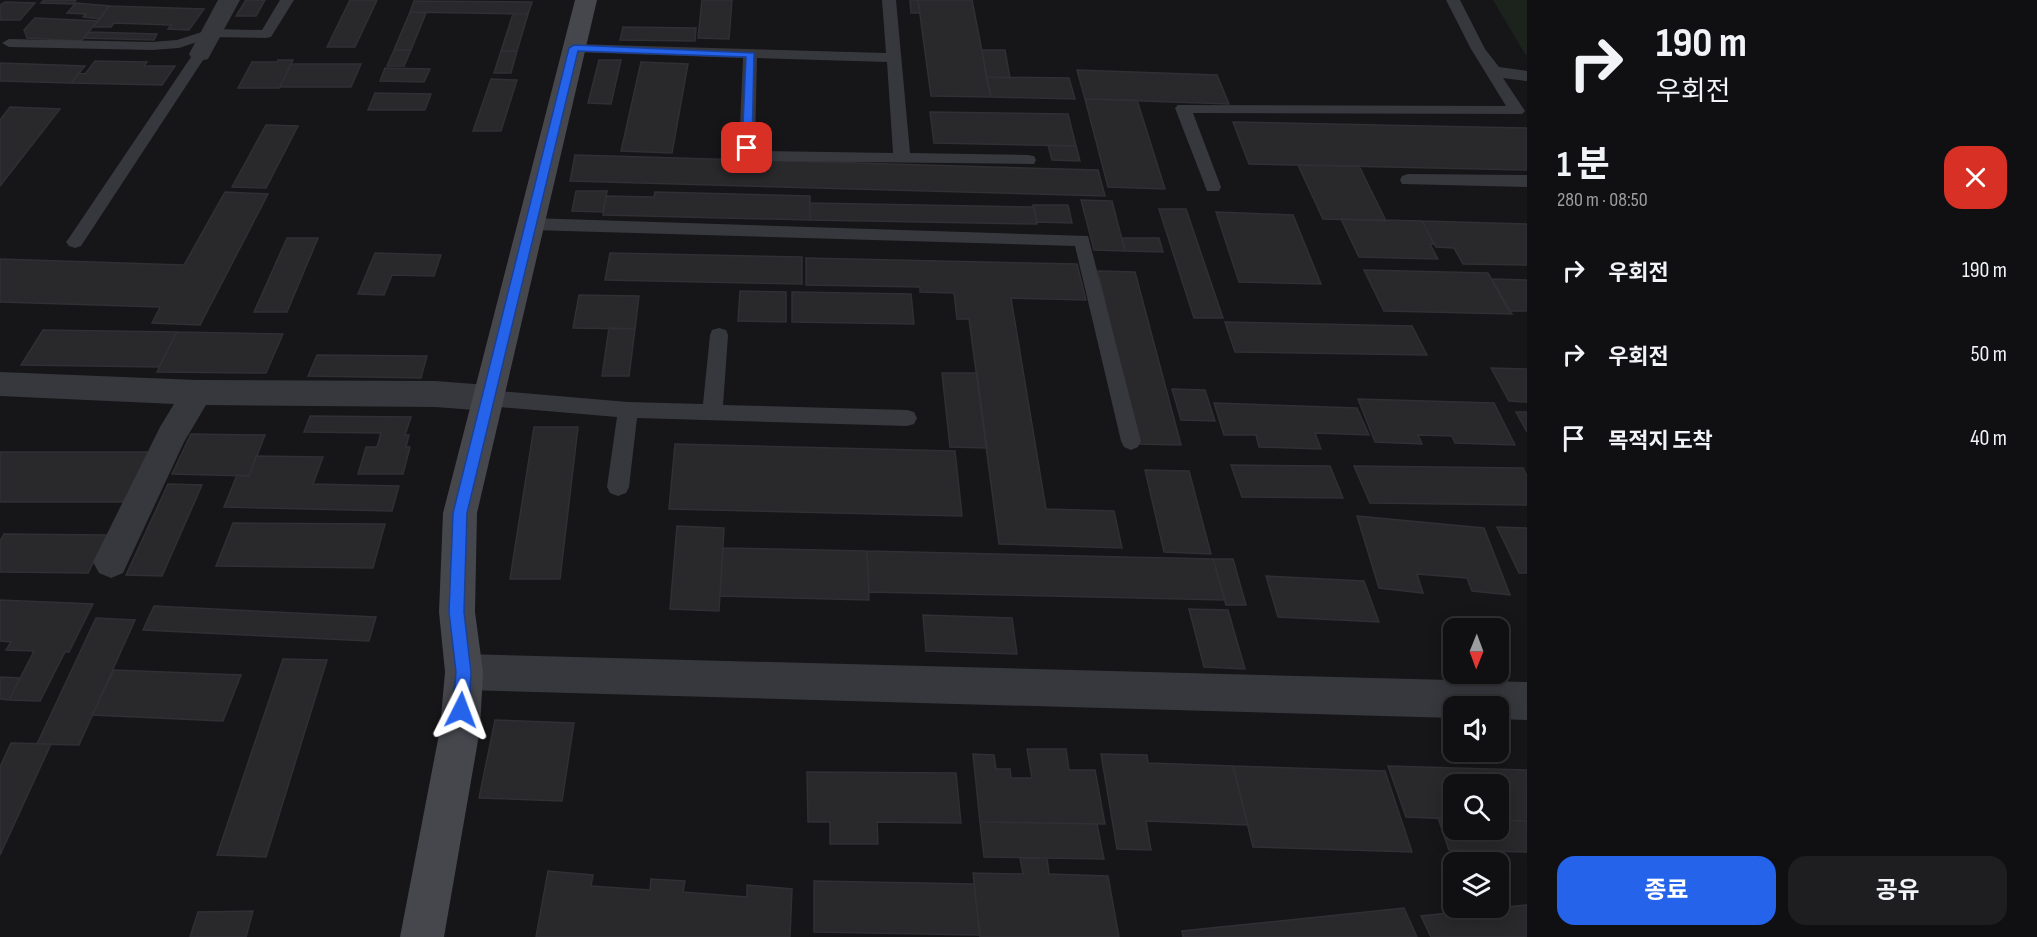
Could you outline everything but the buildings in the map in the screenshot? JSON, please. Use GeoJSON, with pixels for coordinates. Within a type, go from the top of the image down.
{"type":"FeatureCollection","features":[{"type":"Feature","properties":{"kind":"street"},"geometry":{"type":"LineString","coordinates":[[200,54],[229,0]]}},
{"type":"Feature","properties":{"kind":"street"},"geometry":{"type":"LineString","coordinates":[[422,937],[460,729],[464,672],[457,612],[460,513],[586,0]]}},
{"type":"Feature","properties":{"kind":"street"},"geometry":{"type":"LineString","coordinates":[[0,384],[197,392],[435,394],[488,398]]}},
{"type":"Feature","properties":{"kind":"street"},"geometry":{"type":"LineString","coordinates":[[111,562],[171,436],[197,392]]}},
{"type":"Feature","properties":{"kind":"street"},"geometry":{"type":"LineString","coordinates":[[464,672],[1527,701]]}},
{"type":"Feature","properties":{"kind":"lane"},"geometry":{"type":"LineString","coordinates":[[9,43],[152,46],[179,44],[211,33],[266,34],[287,0]]}},
{"type":"Feature","properties":{"kind":"lane"},"geometry":{"type":"LineString","coordinates":[[889,0],[902,158]]}},
{"type":"Feature","properties":{"kind":"lane"},"geometry":{"type":"LineString","coordinates":[[1453,0],[1499,84],[1522,112]]}},
{"type":"Feature","properties":{"kind":"lane"},"geometry":{"type":"LineString","coordinates":[[574,48],[893,58]]}},
{"type":"Feature","properties":{"kind":"lane"},"geometry":{"type":"LineString","coordinates":[[75,242],[200,54]]}},
{"type":"Feature","properties":{"kind":"lane"},"geometry":{"type":"LineString","coordinates":[[750,55],[747,148],[756,156],[1028,160]]}},
{"type":"Feature","properties":{"kind":"lane"},"geometry":{"type":"LineString","coordinates":[[1492,69],[1527,76]]}},
{"type":"Feature","properties":{"kind":"lane"},"geometry":{"type":"LineString","coordinates":[[1213,187],[1183,108],[1522,112]]}},
{"type":"Feature","properties":{"kind":"lane"},"geometry":{"type":"LineString","coordinates":[[1408,180],[1527,181]]}},
{"type":"Feature","properties":{"kind":"lane"},"geometry":{"type":"LineString","coordinates":[[531,224],[1082,240],[1131,441]]}},
{"type":"Feature","properties":{"kind":"lane"},"geometry":{"type":"LineString","coordinates":[[712,413],[719,335]]}},
{"type":"Feature","properties":{"kind":"lane"},"geometry":{"type":"LineString","coordinates":[[488,398],[628,410],[908,418]]}},
{"type":"Feature","properties":{"kind":"lane"},"geometry":{"type":"LineString","coordinates":[[618,487],[628,410]]}},
{"type":"Feature","properties":{"kind":"shaded area"},"geometry":{"type":"Polygon","coordinates":[[[1493,0],[1527,0],[1527,55],[1525,54],[1493,0]]]}},
{"type":"Feature","properties":{"kind":"route"},"geometry":{"type":"LineString","coordinates":[[461,710],[464,672],[457,612],[460,513],[574,48],[604,47],[750,55],[747,148]]}}]}
